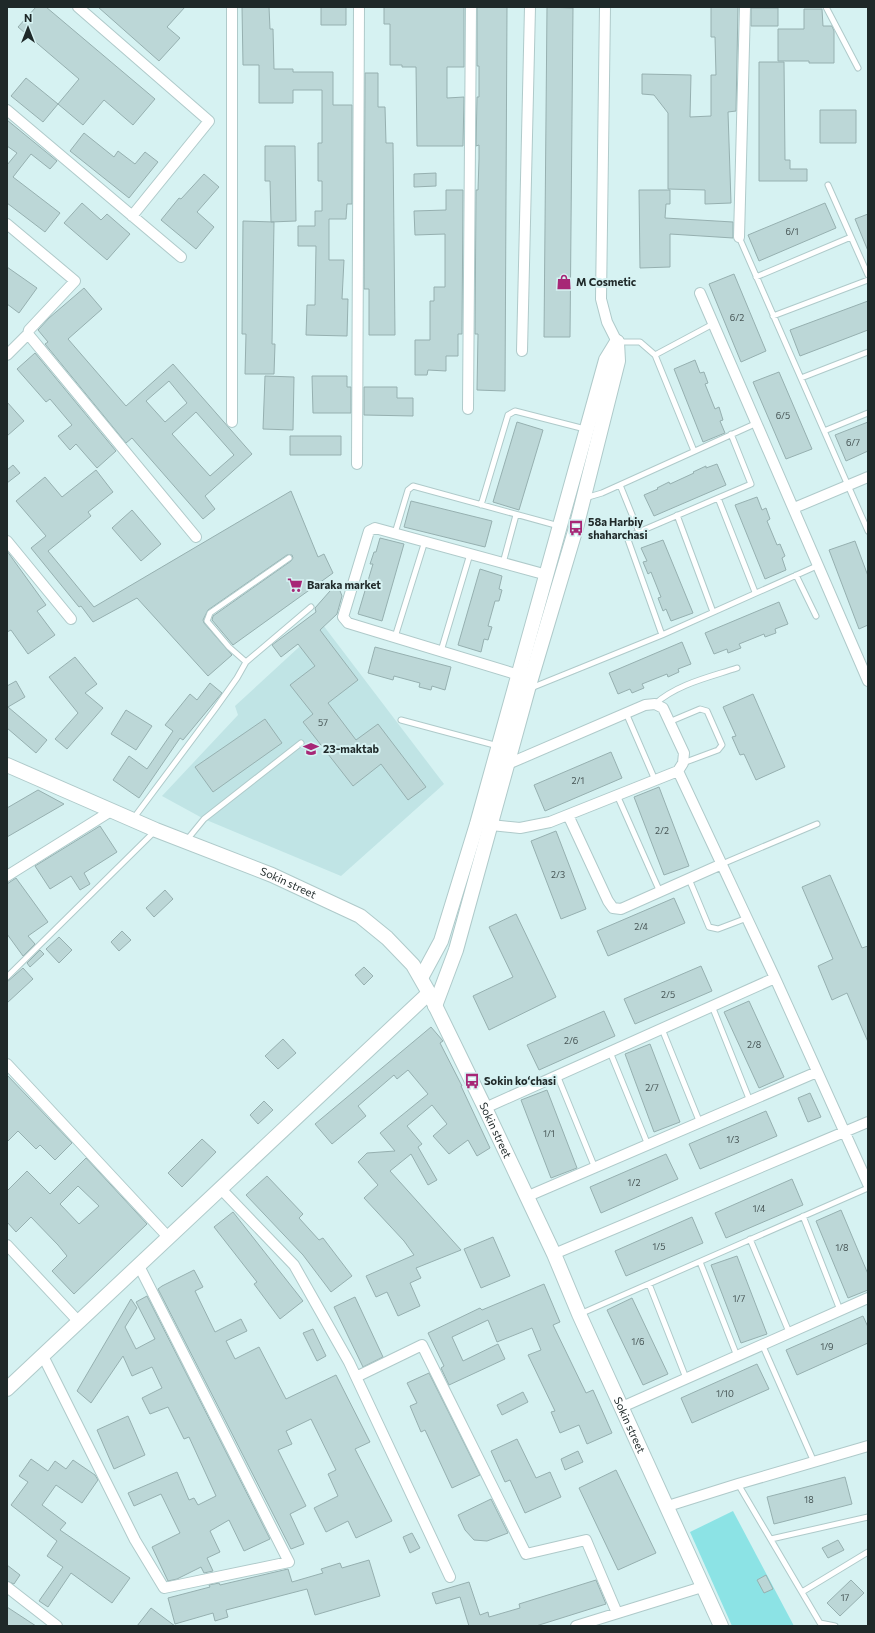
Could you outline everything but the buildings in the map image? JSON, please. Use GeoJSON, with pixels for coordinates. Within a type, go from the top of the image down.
{"type":"FeatureCollection","features":[{"type":"Feature","properties":{"kind":"street"},"geometry":{"type":"LineString","coordinates":[[78,7],[209,121],[132,216]]}},
{"type":"Feature","properties":{"kind":"street"},"geometry":{"type":"LineString","coordinates":[[232,7],[232,422]]}},
{"type":"Feature","properties":{"kind":"street"},"geometry":{"type":"LineString","coordinates":[[356,464],[359,7]]}},
{"type":"Feature","properties":{"kind":"street"},"geometry":{"type":"LineString","coordinates":[[468,409],[471,7]]}},
{"type":"Feature","properties":{"kind":"street"},"geometry":{"type":"LineString","coordinates":[[522,351],[530,7]]}},
{"type":"Feature","properties":{"kind":"street"},"geometry":{"type":"LineString","coordinates":[[435,1006],[456,950],[528,689],[584,498],[618,361],[617,342],[607,322],[601,299],[605,7]]}},
{"type":"Feature","properties":{"kind":"street"},"geometry":{"type":"LineString","coordinates":[[739,236],[745,7]]}},
{"type":"Feature","properties":{"kind":"street"},"geometry":{"type":"LineString","coordinates":[[7,110],[181,257]]}},
{"type":"Feature","properties":{"kind":"street"},"geometry":{"type":"LineString","coordinates":[[7,224],[75,281],[29,330],[28,334],[7,355]]}},
{"type":"Feature","properties":{"kind":"street"},"geometry":{"type":"LineString","coordinates":[[700,293],[868,681]]}},
{"type":"Feature","properties":{"kind":"street"},"geometry":{"type":"LineString","coordinates":[[28,334],[196,537]]}},
{"type":"Feature","properties":{"kind":"street"},"geometry":{"type":"LineString","coordinates":[[421,978],[441,941],[499,746],[561,527],[606,360],[617,342]]}},
{"type":"Feature","properties":{"kind":"street"},"geometry":{"type":"LineString","coordinates":[[794,508],[868,477]]}},
{"type":"Feature","properties":{"kind":"street"},"geometry":{"type":"LineString","coordinates":[[519,675],[348,623],[343,617],[369,531],[375,528],[547,575]]}},
{"type":"Feature","properties":{"kind":"street"},"geometry":{"type":"LineString","coordinates":[[7,540],[71,619]]}},
{"type":"Feature","properties":{"kind":"street"},"geometry":{"type":"LineString","coordinates":[[508,764],[645,705],[655,704],[662,708],[684,753],[680,767],[722,864],[868,1184]]}},
{"type":"Feature","properties":{"kind":"street","name":"Sokin street"},"geometry":{"type":"LineString","coordinates":[[7,765],[156,830],[272,875],[360,916],[387,938],[413,965],[429,993],[554,1254],[579,1314],[668,1506],[702,1587],[721,1626]]}},
{"type":"Feature","properties":{"kind":"street"},"geometry":{"type":"LineString","coordinates":[[491,825],[520,828],[550,822],[655,780],[680,767]]}},
{"type":"Feature","properties":{"kind":"street"},"geometry":{"type":"LineString","coordinates":[[7,876],[111,810]]}},
{"type":"Feature","properties":{"kind":"street"},"geometry":{"type":"LineString","coordinates":[[568,815],[608,901],[613,908],[620,910],[722,864]]}},
{"type":"Feature","properties":{"kind":"street"},"geometry":{"type":"LineString","coordinates":[[485,1108],[775,978]]}},
{"type":"Feature","properties":{"kind":"street"},"geometry":{"type":"LineString","coordinates":[[7,1389],[429,993]]}},
{"type":"Feature","properties":{"kind":"street"},"geometry":{"type":"LineString","coordinates":[[7,1064],[169,1238]]}},
{"type":"Feature","properties":{"kind":"street"},"geometry":{"type":"LineString","coordinates":[[526,1197],[817,1072]]}},
{"type":"Feature","properties":{"kind":"street"},"geometry":{"type":"LineString","coordinates":[[554,1254],[868,1122]]}},
{"type":"Feature","properties":{"kind":"street"},"geometry":{"type":"LineString","coordinates":[[221,1189],[294,1265],[356,1377],[450,1578]]}},
{"type":"Feature","properties":{"kind":"street"},"geometry":{"type":"LineString","coordinates":[[7,1245],[79,1322]]}},
{"type":"Feature","properties":{"kind":"street"},"geometry":{"type":"LineString","coordinates":[[43,1356],[135,1540],[164,1588],[289,1562],[139,1266]]}},
{"type":"Feature","properties":{"kind":"street"},"geometry":{"type":"LineString","coordinates":[[622,1407],[868,1298]]}},
{"type":"Feature","properties":{"kind":"street"},"geometry":{"type":"LineString","coordinates":[[356,1377],[422,1345],[526,1554],[586,1540],[617,1613]]}},
{"type":"Feature","properties":{"kind":"street"},"geometry":{"type":"LineString","coordinates":[[668,1506],[868,1446]]}},
{"type":"Feature","properties":{"kind":"street"},"geometry":{"type":"LineString","coordinates":[[7,1587],[57,1626]]}},
{"type":"Feature","properties":{"kind":"street"},"geometry":{"type":"LineString","coordinates":[[576,1626],[702,1587]]}},
{"type":"Feature","properties":{"kind":"lane"},"geometry":{"type":"LineString","coordinates":[[826,7],[858,68]]}},
{"type":"Feature","properties":{"kind":"lane"},"geometry":{"type":"LineString","coordinates":[[828,185],[868,274]]}},
{"type":"Feature","properties":{"kind":"lane"},"geometry":{"type":"LineString","coordinates":[[739,236],[868,531]]}},
{"type":"Feature","properties":{"kind":"lane"},"geometry":{"type":"LineString","coordinates":[[756,277],[851,237]]}},
{"type":"Feature","properties":{"kind":"lane"},"geometry":{"type":"LineString","coordinates":[[773,316],[868,280]]}},
{"type":"Feature","properties":{"kind":"lane"},"geometry":{"type":"LineString","coordinates":[[655,354],[713,324]]}},
{"type":"Feature","properties":{"kind":"lane"},"geometry":{"type":"LineString","coordinates":[[617,342],[640,342],[655,354],[694,451]]}},
{"type":"Feature","properties":{"kind":"lane"},"geometry":{"type":"LineString","coordinates":[[801,378],[868,352]]}},
{"type":"Feature","properties":{"kind":"lane"},"geometry":{"type":"LineString","coordinates":[[481,505],[508,415],[514,411],[587,429]]}},
{"type":"Feature","properties":{"kind":"lane"},"geometry":{"type":"LineString","coordinates":[[824,431],[868,413]]}},
{"type":"Feature","properties":{"kind":"lane"},"geometry":{"type":"LineString","coordinates":[[584,498],[620,485],[757,423]]}},
{"type":"Feature","properties":{"kind":"lane"},"geometry":{"type":"LineString","coordinates":[[662,635],[627,537],[751,484],[731,434]]}},
{"type":"Feature","properties":{"kind":"lane"},"geometry":{"type":"LineString","coordinates":[[620,485],[639,532]]}},
{"type":"Feature","properties":{"kind":"lane"},"geometry":{"type":"LineString","coordinates":[[395,533],[408,490],[413,486],[561,527]]}},
{"type":"Feature","properties":{"kind":"lane"},"geometry":{"type":"LineString","coordinates":[[718,498],[755,592]]}},
{"type":"Feature","properties":{"kind":"lane"},"geometry":{"type":"LineString","coordinates":[[503,563],[516,514]]}},
{"type":"Feature","properties":{"kind":"lane"},"geometry":{"type":"LineString","coordinates":[[677,515],[713,612]]}},
{"type":"Feature","properties":{"kind":"lane"},"geometry":{"type":"LineString","coordinates":[[395,638],[425,541]]}},
{"type":"Feature","properties":{"kind":"lane"},"geometry":{"type":"LineString","coordinates":[[441,651],[470,554]]}},
{"type":"Feature","properties":{"kind":"lane"},"geometry":{"type":"LineString","coordinates":[[246,662],[229,647],[207,621],[210,613],[289,558]]}},
{"type":"Feature","properties":{"kind":"lane"},"geometry":{"type":"LineString","coordinates":[[528,689],[662,635],[755,592],[819,565]]}},
{"type":"Feature","properties":{"kind":"lane"},"geometry":{"type":"LineString","coordinates":[[796,575],[816,616]]}},
{"type":"Feature","properties":{"kind":"lane"},"geometry":{"type":"LineString","coordinates":[[132,820],[215,709],[237,678],[246,662],[311,607]]}},
{"type":"Feature","properties":{"kind":"lane"},"geometry":{"type":"LineString","coordinates":[[655,704],[665,695],[693,683],[738,668]]}},
{"type":"Feature","properties":{"kind":"lane"},"geometry":{"type":"LineString","coordinates":[[669,722],[700,709],[707,711],[722,745],[718,750],[680,767]]}},
{"type":"Feature","properties":{"kind":"lane"},"geometry":{"type":"LineString","coordinates":[[626,713],[655,780]]}},
{"type":"Feature","properties":{"kind":"lane"},"geometry":{"type":"LineString","coordinates":[[401,720],[499,746]]}},
{"type":"Feature","properties":{"kind":"lane"},"geometry":{"type":"LineString","coordinates":[[186,841],[204,819],[301,743]]}},
{"type":"Feature","properties":{"kind":"lane"},"geometry":{"type":"LineString","coordinates":[[617,795],[660,892]]}},
{"type":"Feature","properties":{"kind":"lane"},"geometry":{"type":"LineString","coordinates":[[722,864],[818,824]]}},
{"type":"Feature","properties":{"kind":"lane"},"geometry":{"type":"LineString","coordinates":[[7,977],[156,830]]}},
{"type":"Feature","properties":{"kind":"lane"},"geometry":{"type":"LineString","coordinates":[[689,879],[709,927],[718,929],[747,918]]}},
{"type":"Feature","properties":{"kind":"lane"},"geometry":{"type":"LineString","coordinates":[[712,1006],[750,1101]]}},
{"type":"Feature","properties":{"kind":"lane"},"geometry":{"type":"LineString","coordinates":[[662,1029],[700,1123]]}},
{"type":"Feature","properties":{"kind":"lane"},"geometry":{"type":"LineString","coordinates":[[610,1052],[648,1145]]}},
{"type":"Feature","properties":{"kind":"lane"},"geometry":{"type":"LineString","coordinates":[[557,1076],[595,1168]]}},
{"type":"Feature","properties":{"kind":"lane"},"geometry":{"type":"LineString","coordinates":[[579,1314],[868,1188]]}},
{"type":"Feature","properties":{"kind":"lane"},"geometry":{"type":"LineString","coordinates":[[803,1216],[840,1310]]}},
{"type":"Feature","properties":{"kind":"lane"},"geometry":{"type":"LineString","coordinates":[[750,1239],[789,1332]]}},
{"type":"Feature","properties":{"kind":"lane"},"geometry":{"type":"LineString","coordinates":[[700,1262],[736,1356]]}},
{"type":"Feature","properties":{"kind":"lane"},"geometry":{"type":"LineString","coordinates":[[649,1284],[686,1378]]}},
{"type":"Feature","properties":{"kind":"lane"},"geometry":{"type":"LineString","coordinates":[[762,1344],[814,1462]]}},
{"type":"Feature","properties":{"kind":"lane"},"geometry":{"type":"LineString","coordinates":[[738,1484],[820,1623],[835,1626]]}},
{"type":"Feature","properties":{"kind":"lane"},"geometry":{"type":"LineString","coordinates":[[771,1539],[868,1517]]}},
{"type":"Feature","properties":{"kind":"lane"},"geometry":{"type":"LineString","coordinates":[[802,1592],[868,1552]]}},
{"type":"Feature","properties":{"kind":"shaded area","name":"23-maktab"},"geometry":{"type":"Polygon","coordinates":[[[323,625],[444,784],[341,876],[204,819],[162,796],[238,715],[235,706],[323,625]]]}},
{"type":"Feature","properties":{"kind":"shaded area"},"geometry":{"type":"Polygon","coordinates":[[[733,1511],[794,1626],[732,1626],[690,1532],[733,1511]]]}},
{"type":"Feature","properties":{"kind":"place","name":"M Cosmetic"},"geometry":{"type":"Point","coordinates":[564,282]}},
{"type":"Feature","properties":{"kind":"place","name":"58a Harbiy shaharchasi"},"geometry":{"type":"Point","coordinates":[576,528]}},
{"type":"Feature","properties":{"kind":"place","name":"Baraka market"},"geometry":{"type":"Point","coordinates":[295,585]}},
{"type":"Feature","properties":{"kind":"place","name":"23-maktab"},"geometry":{"type":"Point","coordinates":[311,749]}},
{"type":"Feature","properties":{"kind":"place","name":"Sokin koʻchasi"},"geometry":{"type":"Point","coordinates":[472,1081]}}]}
